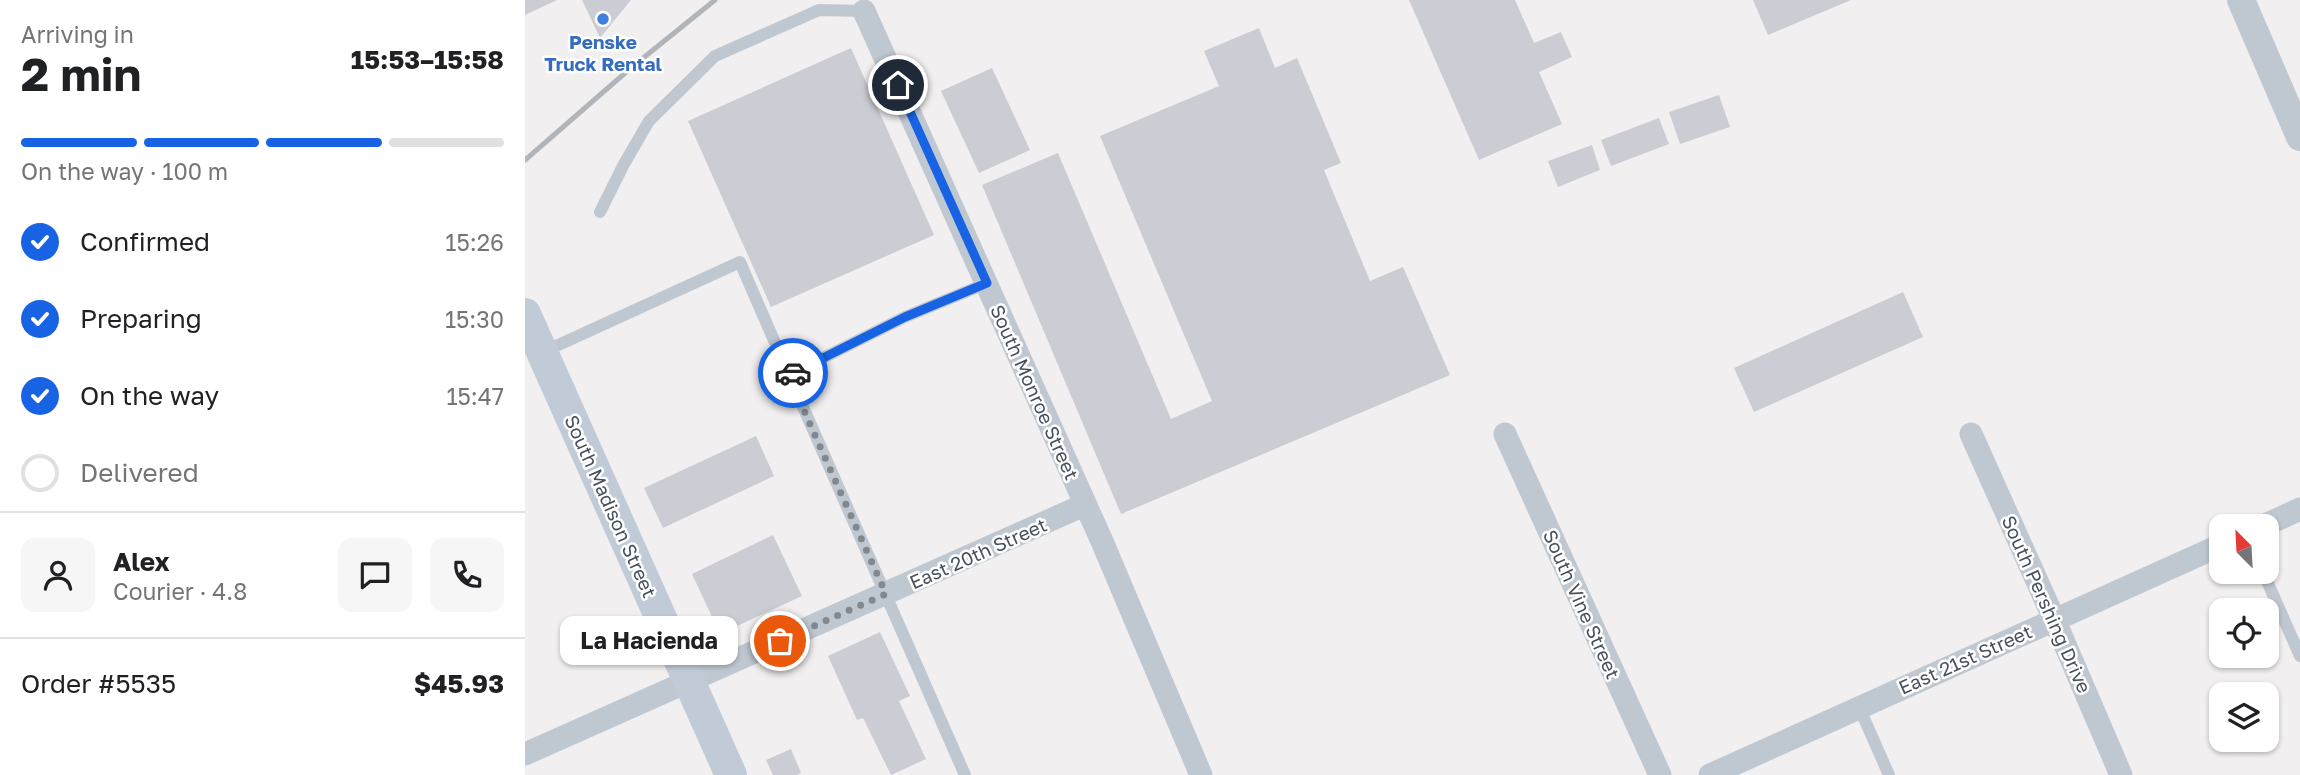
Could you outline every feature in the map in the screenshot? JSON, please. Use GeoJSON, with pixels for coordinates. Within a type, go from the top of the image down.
{"type":"FeatureCollection","features":[{"type":"Feature","properties":{"kind":"main road","name":"South Madison Street"},"geometry":{"type":"LineString","coordinates":[[525,314],[731,775]]}},
{"type":"Feature","properties":{"kind":"street"},"geometry":{"type":"LineString","coordinates":[[2241,0],[2300,137]]}},
{"type":"Feature","properties":{"kind":"street","name":"South Monroe Street"},"geometry":{"type":"LineString","coordinates":[[864,11],[1101,539],[1202,775]]}},
{"type":"Feature","properties":{"kind":"street","name":"South Vine Street"},"geometry":{"type":"LineString","coordinates":[[1505,434],[1660,775]]}},
{"type":"Feature","properties":{"kind":"street","name":"South Pershing Drive"},"geometry":{"type":"LineString","coordinates":[[1971,434],[2121,775]]}},
{"type":"Feature","properties":{"kind":"street","name":"East 20th Street"},"geometry":{"type":"LineString","coordinates":[[525,754],[1084,505]]}},
{"type":"Feature","properties":{"kind":"street"},"geometry":{"type":"LineString","coordinates":[[2279,519],[2300,509]]}},
{"type":"Feature","properties":{"kind":"street","name":"East 21st Street"},"geometry":{"type":"LineString","coordinates":[[1710,775],[2209,550]]}},
{"type":"Feature","properties":{"kind":"lane"},"geometry":{"type":"LineString","coordinates":[[600,212],[649,121],[715,56],[819,10],[864,11]]}},
{"type":"Feature","properties":{"kind":"lane"},"geometry":{"type":"LineString","coordinates":[[541,352],[740,262],[965,775]]}},
{"type":"Feature","properties":{"kind":"lane"},"geometry":{"type":"LineString","coordinates":[[789,375],[905,317],[987,283]]}},
{"type":"Feature","properties":{"kind":"lane"},"geometry":{"type":"LineString","coordinates":[[2268,584],[2300,656]]}},
{"type":"Feature","properties":{"kind":"lane"},"geometry":{"type":"LineString","coordinates":[[1859,707],[1889,775]]}},
{"type":"Feature","properties":{"kind":"building","name":"Penske Truck Rental"},"geometry":{"type":"Polygon","coordinates":[[[525,0],[557,0],[525,15],[525,0]]]}},
{"type":"Feature","properties":{"kind":"building","name":"Penske Truck Rental"},"geometry":{"type":"Polygon","coordinates":[[[582,0],[631,0],[600,38],[582,0]]]}},
{"type":"Feature","properties":{"kind":"building"},"geometry":{"type":"Polygon","coordinates":[[[1409,0],[1515,0],[1534,43],[1561,32],[1572,57],[1539,72],[1562,124],[1479,160],[1409,0]]]}},
{"type":"Feature","properties":{"kind":"building"},"geometry":{"type":"Polygon","coordinates":[[[1753,0],[1851,0],[1768,35],[1753,0]]]}},
{"type":"Feature","properties":{"kind":"building"},"geometry":{"type":"Polygon","coordinates":[[[1259,28],[1275,68],[1297,58],[1341,163],[1324,170],[1370,281],[1403,267],[1450,375],[1121,514],[982,185],[1058,153],[1171,419],[1212,401],[1100,136],[1219,86],[1204,51],[1259,28]]]}},
{"type":"Feature","properties":{"kind":"building"},"geometry":{"type":"Polygon","coordinates":[[[851,48],[934,235],[771,307],[688,121],[851,48]]]}},
{"type":"Feature","properties":{"kind":"building"},"geometry":{"type":"Polygon","coordinates":[[[992,68],[1030,150],[979,173],[941,91],[992,68]]]}},
{"type":"Feature","properties":{"kind":"building"},"geometry":{"type":"Polygon","coordinates":[[[1719,95],[1730,127],[1680,144],[1669,112],[1719,95]]]}},
{"type":"Feature","properties":{"kind":"building"},"geometry":{"type":"Polygon","coordinates":[[[1659,118],[1669,144],[1611,166],[1601,140],[1659,118]]]}},
{"type":"Feature","properties":{"kind":"building"},"geometry":{"type":"Polygon","coordinates":[[[1592,145],[1600,170],[1558,187],[1548,161],[1592,145]]]}},
{"type":"Feature","properties":{"kind":"building"},"geometry":{"type":"Polygon","coordinates":[[[1903,292],[1923,337],[1754,412],[1734,368],[1903,292]]]}},
{"type":"Feature","properties":{"kind":"building"},"geometry":{"type":"Polygon","coordinates":[[[756,436],[774,476],[663,528],[644,488],[756,436]]]}},
{"type":"Feature","properties":{"kind":"building"},"geometry":{"type":"Polygon","coordinates":[[[773,535],[802,596],[720,634],[692,574],[773,535]]]}},
{"type":"Feature","properties":{"kind":"building"},"geometry":{"type":"Polygon","coordinates":[[[880,632],[910,696],[899,701],[926,759],[891,775],[863,718],[857,720],[828,656],[880,632]]]}},
{"type":"Feature","properties":{"kind":"building"},"geometry":{"type":"Polygon","coordinates":[[[791,749],[801,773],[773,775],[766,760],[791,749]]]}},
{"type":"Feature","properties":{"kind":"railway"},"geometry":{"type":"LineString","coordinates":[[525,160],[632,67],[715,0]]}},
{"type":"Feature","properties":{"kind":"way so far"},"geometry":{"type":"LineString","coordinates":[[780,641],[886,594],[789,375],[793,373]]}},
{"type":"Feature","properties":{"kind":"place","name":"Penske Truck Rental"},"geometry":{"type":"Point","coordinates":[603,19]}},
{"type":"Feature","properties":{"kind":"place","name":"La Hacienda"},"geometry":{"type":"Point","coordinates":[780,641]}},
{"type":"Feature","properties":{"kind":"route"},"geometry":{"type":"LineString","coordinates":[[793,373],[905,317],[987,283],[898,85]]}}]}
